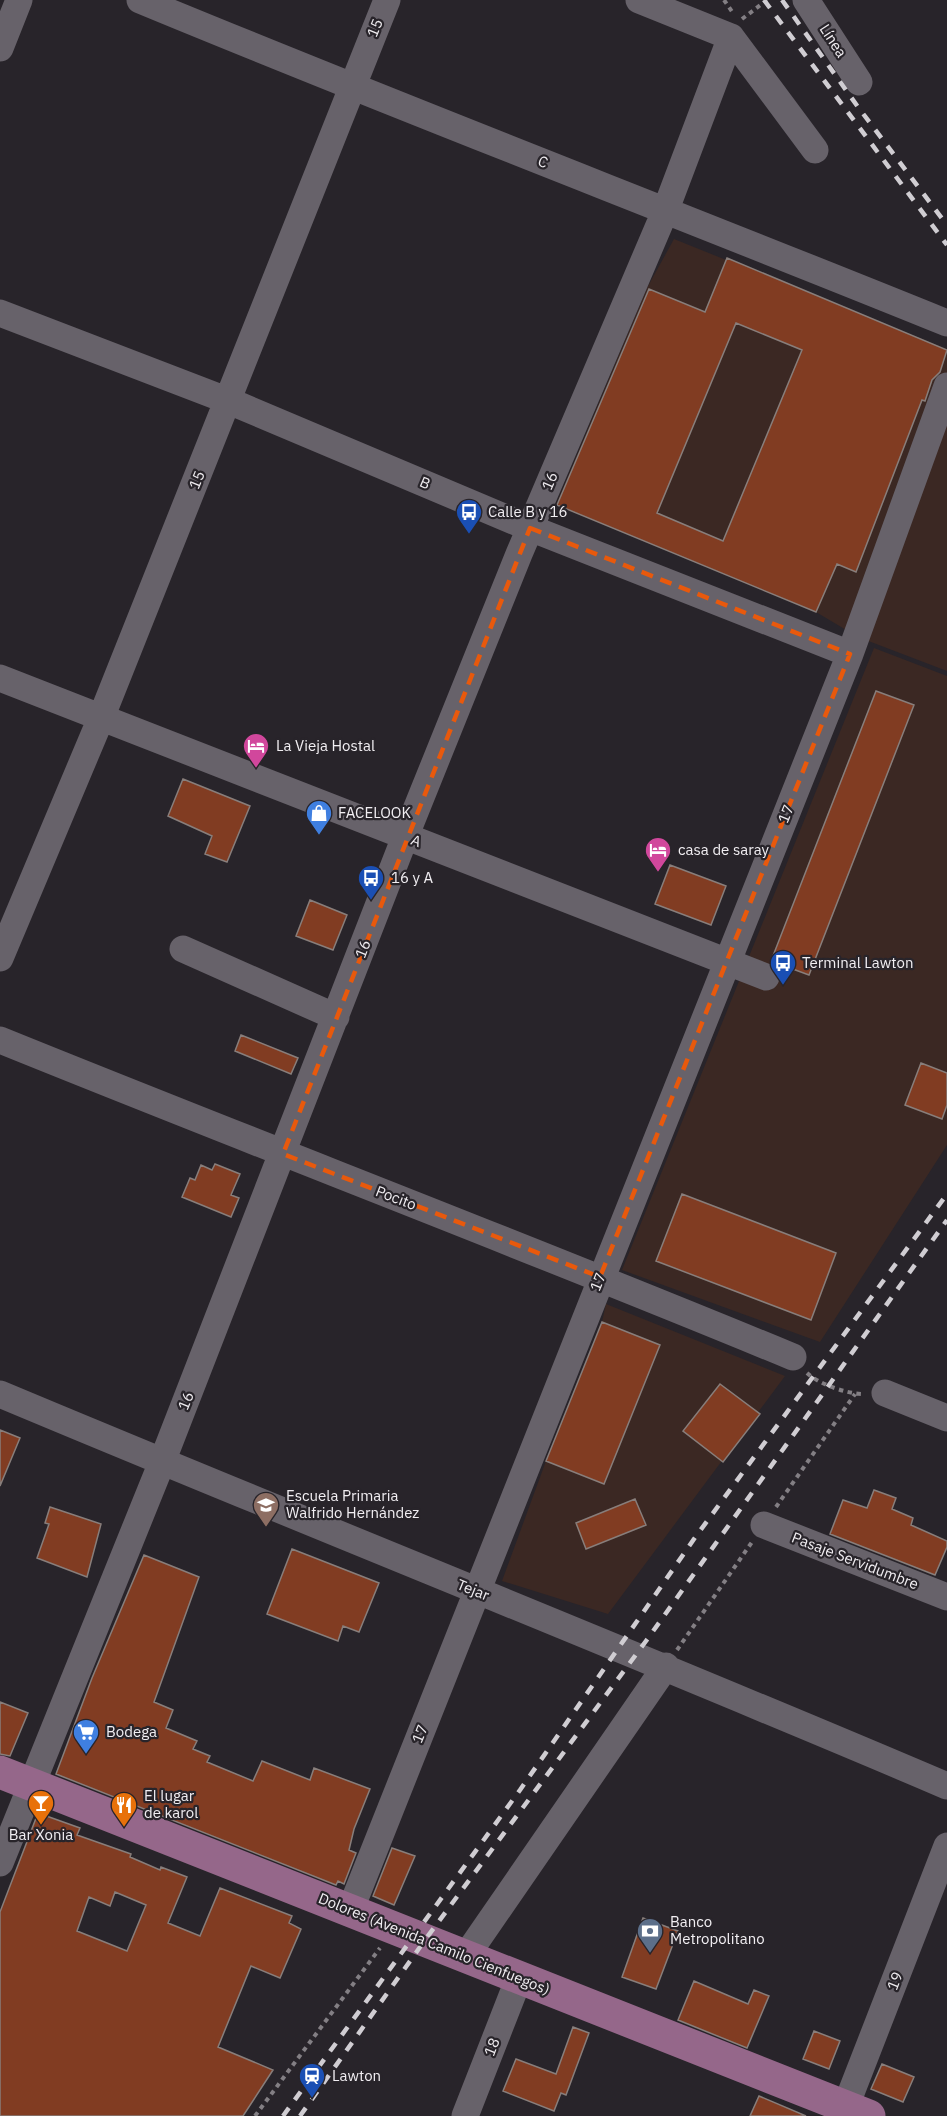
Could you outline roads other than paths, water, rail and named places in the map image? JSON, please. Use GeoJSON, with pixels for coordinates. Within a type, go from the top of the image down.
{"type":"FeatureCollection","features":[{"type":"Feature","properties":{"kind":"main road","name":"Dolores (Avenida Camilo Cienfuegos)"},"geometry":{"type":"LineString","coordinates":[[0,1772],[466,1956],[852,2113]]}},
{"type":"Feature","properties":{"kind":"street"},"geometry":{"type":"LineString","coordinates":[[0,48],[19,0]]}},
{"type":"Feature","properties":{"kind":"street","name":"C"},"geometry":{"type":"LineString","coordinates":[[140,0],[188,9],[351,88],[666,209],[947,323]]}},
{"type":"Feature","properties":{"kind":"street","name":"15"},"geometry":{"type":"LineString","coordinates":[[0,958],[101,718],[387,0]]}},
{"type":"Feature","properties":{"kind":"street"},"geometry":{"type":"LineString","coordinates":[[639,0],[731,37],[815,150]]}},
{"type":"Feature","properties":{"kind":"street","name":"Línea"},"geometry":{"type":"LineString","coordinates":[[806,0],[860,82]]}},
{"type":"Feature","properties":{"kind":"street","name":"16"},"geometry":{"type":"LineString","coordinates":[[0,1863],[162,1462],[405,837],[531,528],[666,209],[731,37]]}},
{"type":"Feature","properties":{"kind":"street","name":"B"},"geometry":{"type":"LineString","coordinates":[[0,313],[229,400],[531,528],[850,654]]}},
{"type":"Feature","properties":{"kind":"street","name":"17"},"geometry":{"type":"LineString","coordinates":[[350,1911],[600,1277],[850,654],[947,386]]}},
{"type":"Feature","properties":{"kind":"street","name":"A"},"geometry":{"type":"LineString","coordinates":[[0,678],[405,837],[728,960],[766,977]]}},
{"type":"Feature","properties":{"kind":"street"},"geometry":{"type":"LineString","coordinates":[[183,949],[336,1017]]}},
{"type":"Feature","properties":{"kind":"street","name":"Pocito"},"geometry":{"type":"LineString","coordinates":[[0,1040],[283,1154],[600,1277],[793,1357]]}},
{"type":"Feature","properties":{"kind":"street"},"geometry":{"type":"LineString","coordinates":[[885,1393],[947,1418]]}},
{"type":"Feature","properties":{"kind":"street","name":"Tejar"},"geometry":{"type":"LineString","coordinates":[[0,1394],[476,1592],[666,1666],[947,1786]]}},
{"type":"Feature","properties":{"kind":"street","name":"Pasaje Servidumbre"},"geometry":{"type":"LineString","coordinates":[[764,1525],[947,1597]]}},
{"type":"Feature","properties":{"kind":"street"},"geometry":{"type":"LineString","coordinates":[[466,1956],[666,1666]]}},
{"type":"Feature","properties":{"kind":"street","name":"19"},"geometry":{"type":"LineString","coordinates":[[852,2113],[947,1846]]}},
{"type":"Feature","properties":{"kind":"street","name":"18"},"geometry":{"type":"LineString","coordinates":[[465,2116],[519,1978]]}},
{"type":"Feature","properties":{"kind":"railway"},"geometry":{"type":"LineString","coordinates":[[764,0],[947,245]]}},
{"type":"Feature","properties":{"kind":"railway"},"geometry":{"type":"LineString","coordinates":[[782,0],[858,107],[947,225]]}},
{"type":"Feature","properties":{"kind":"railway"},"geometry":{"type":"LineString","coordinates":[[283,2116],[520,1790],[694,1539],[947,1194]]}},
{"type":"Feature","properties":{"kind":"railway"},"geometry":{"type":"LineString","coordinates":[[300,2116],[425,1940],[646,1641],[947,1220]]}},
{"type":"Feature","properties":{"kind":"place","name":"Calle B y 16"},"geometry":{"type":"Point","coordinates":[469,535]}},
{"type":"Feature","properties":{"kind":"place","name":"La Vieja Hostal"},"geometry":{"type":"Point","coordinates":[256,769]}},
{"type":"Feature","properties":{"kind":"place","name":"FACELOOK"},"geometry":{"type":"Point","coordinates":[319,836]}},
{"type":"Feature","properties":{"kind":"place","name":"casa de saray"},"geometry":{"type":"Point","coordinates":[658,873]}},
{"type":"Feature","properties":{"kind":"place","name":"16 y A"},"geometry":{"type":"Point","coordinates":[371,901]}},
{"type":"Feature","properties":{"kind":"place","name":"Terminal Lawton"},"geometry":{"type":"Point","coordinates":[783,986]}},
{"type":"Feature","properties":{"kind":"place","name":"Escuela Primaria Walfrido Hernández"},"geometry":{"type":"Point","coordinates":[266,1528]}},
{"type":"Feature","properties":{"kind":"place","name":"Bodega"},"geometry":{"type":"Point","coordinates":[86,1755]}},
{"type":"Feature","properties":{"kind":"place","name":"Bar Xonia"},"geometry":{"type":"Point","coordinates":[41,1826]}},
{"type":"Feature","properties":{"kind":"place","name":"El lugar de karol"},"geometry":{"type":"Point","coordinates":[124,1828]}},
{"type":"Feature","properties":{"kind":"place","name":"Banco Metropolitano"},"geometry":{"type":"Point","coordinates":[650,1954]}},
{"type":"Feature","properties":{"kind":"place","name":"Lawton"},"geometry":{"type":"Point","coordinates":[312,2099]}}]}
